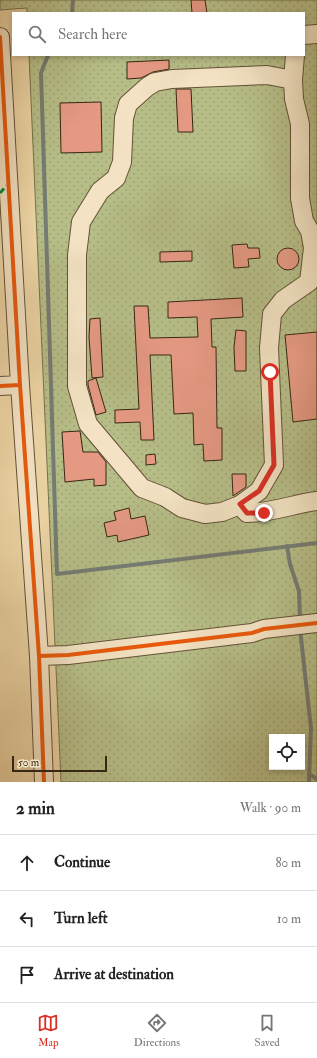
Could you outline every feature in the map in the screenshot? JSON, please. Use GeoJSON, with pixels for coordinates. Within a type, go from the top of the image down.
{"type":"FeatureCollection","features":[{"type":"Feature","properties":{"kind":"street"},"geometry":{"type":"LineString","coordinates":[[305,35],[317,34]]}},
{"type":"Feature","properties":{"kind":"street"},"geometry":{"type":"LineString","coordinates":[[12,39],[0,36],[20,385],[39,656],[44,782]]}},
{"type":"Feature","properties":{"kind":"street"},"geometry":{"type":"LineString","coordinates":[[293,80],[267,75],[172,79],[155,82],[147,87],[128,104],[124,118],[122,162],[116,178],[100,191],[81,222],[77,255],[77,386],[88,424],[142,488],[165,496],[182,508],[205,514],[222,512],[240,504],[259,491],[274,465],[269,348],[272,314],[283,300],[309,282],[315,248],[310,231],[304,221],[300,198],[300,124],[294,99],[293,80],[295,56]]}},
{"type":"Feature","properties":{"kind":"street"},"geometry":{"type":"LineString","coordinates":[[0,386],[20,385]]}},
{"type":"Feature","properties":{"kind":"street"},"geometry":{"type":"LineString","coordinates":[[240,504],[247,513],[264,513],[291,505],[317,501]]}},
{"type":"Feature","properties":{"kind":"street"},"geometry":{"type":"LineString","coordinates":[[39,656],[68,655],[252,633],[317,623]]}},
{"type":"Feature","properties":{"kind":"green space"},"geometry":{"type":"Polygon","coordinates":[[[0,0],[317,0],[317,782],[61,782],[29,56],[305,56],[305,12],[27,12],[27,8],[0,10],[0,0]]]}},
{"type":"Feature","properties":{"kind":"building"},"geometry":{"type":"Polygon","coordinates":[[[191,0],[205,0],[207,12],[192,12],[191,0]]]}},
{"type":"Feature","properties":{"kind":"building"},"geometry":{"type":"Polygon","coordinates":[[[169,60],[169,69],[153,72],[141,78],[127,79],[127,62],[169,60]]]}},
{"type":"Feature","properties":{"kind":"building"},"geometry":{"type":"Polygon","coordinates":[[[176,89],[191,89],[193,132],[178,132],[176,89]]]}},
{"type":"Feature","properties":{"kind":"building"},"geometry":{"type":"Polygon","coordinates":[[[101,102],[102,152],[61,153],[60,103],[101,102]]]}},
{"type":"Feature","properties":{"kind":"building"},"geometry":{"type":"Polygon","coordinates":[[[247,244],[248,248],[259,248],[260,258],[248,259],[249,267],[234,268],[232,245],[247,244]]]}},
{"type":"Feature","properties":{"kind":"building"},"geometry":{"type":"Polygon","coordinates":[[[288,248],[296,251],[299,259],[296,267],[288,270],[280,267],[277,259],[280,251],[288,248]]]}},
{"type":"Feature","properties":{"kind":"building"},"geometry":{"type":"Polygon","coordinates":[[[192,251],[192,261],[160,262],[160,252],[192,251]]]}},
{"type":"Feature","properties":{"kind":"building"},"geometry":{"type":"Polygon","coordinates":[[[242,298],[243,317],[211,319],[212,347],[216,347],[217,428],[222,428],[222,460],[204,461],[203,444],[194,445],[193,413],[174,414],[171,355],[150,355],[154,440],[141,440],[140,422],[115,423],[115,410],[139,409],[134,306],[148,306],[150,338],[198,337],[197,317],[168,318],[168,302],[242,298]]]}},
{"type":"Feature","properties":{"kind":"building"},"geometry":{"type":"Polygon","coordinates":[[[100,318],[103,377],[92,378],[89,337],[90,319],[100,318]]]}},
{"type":"Feature","properties":{"kind":"building"},"geometry":{"type":"Polygon","coordinates":[[[236,330],[246,331],[246,371],[235,371],[234,347],[236,330]]]}},
{"type":"Feature","properties":{"kind":"building"},"geometry":{"type":"Polygon","coordinates":[[[317,332],[317,419],[293,422],[285,335],[317,332]]]}},
{"type":"Feature","properties":{"kind":"building"},"geometry":{"type":"Polygon","coordinates":[[[96,378],[106,412],[96,415],[88,381],[96,378]]]}},
{"type":"Feature","properties":{"kind":"building"},"geometry":{"type":"Polygon","coordinates":[[[80,431],[83,452],[98,452],[106,462],[106,485],[94,486],[94,479],[65,482],[62,432],[80,431]]]}},
{"type":"Feature","properties":{"kind":"building"},"geometry":{"type":"Polygon","coordinates":[[[155,454],[156,464],[146,465],[146,455],[155,454]]]}},
{"type":"Feature","properties":{"kind":"building"},"geometry":{"type":"Polygon","coordinates":[[[232,474],[246,474],[246,487],[233,496],[232,474]]]}},
{"type":"Feature","properties":{"kind":"building"},"geometry":{"type":"Polygon","coordinates":[[[129,508],[131,519],[145,516],[149,535],[118,542],[117,535],[107,537],[104,523],[116,520],[114,512],[129,508]]]}},
{"type":"Feature","properties":{"kind":"waterway"},"geometry":{"type":"LineString","coordinates":[[72,12],[73,0]]}},
{"type":"Feature","properties":{"kind":"waterway"},"geometry":{"type":"LineString","coordinates":[[48,56],[41,73],[57,574],[317,543]]}},
{"type":"Feature","properties":{"kind":"waterway"},"geometry":{"type":"LineString","coordinates":[[287,546],[290,564],[299,591],[300,620]]}},
{"type":"Feature","properties":{"kind":"waterway"},"geometry":{"type":"LineString","coordinates":[[300,629],[311,728],[309,782]]}},
{"type":"Feature","properties":{"kind":"waterway"},"geometry":{"type":"LineString","coordinates":[[309,774],[317,779]]}},
{"type":"Feature","properties":{"kind":"marked path"},"geometry":{"type":"LineString","coordinates":[[0,193],[9,183]]}},
{"type":"Feature","properties":{"kind":"cycle path"},"geometry":{"type":"LineString","coordinates":[[0,37],[20,385],[0,386]]}},
{"type":"Feature","properties":{"kind":"cycle path"},"geometry":{"type":"LineString","coordinates":[[20,385],[39,656],[44,782]]}},
{"type":"Feature","properties":{"kind":"cycle path"},"geometry":{"type":"LineString","coordinates":[[39,656],[68,655],[252,633],[264,629],[317,623]]}},
{"type":"Feature","properties":{"kind":"route"},"geometry":{"type":"LineString","coordinates":[[264,513],[247,513],[240,504],[259,491],[274,465],[270,372]]}}]}
